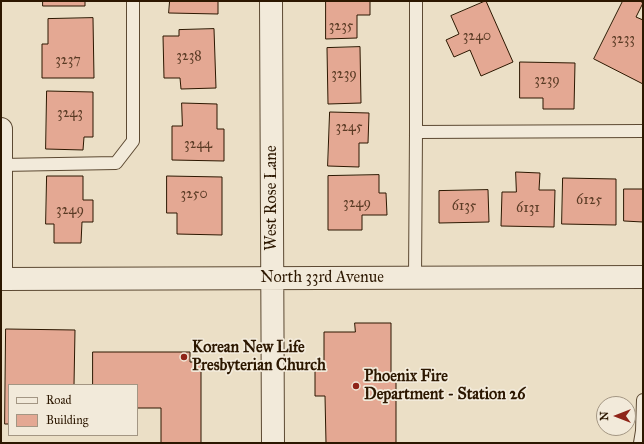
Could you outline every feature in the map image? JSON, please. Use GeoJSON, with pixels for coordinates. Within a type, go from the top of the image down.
{"type":"FeatureCollection","features":[{"type":"Feature","properties":{"kind":"street","name":"West Rose Lane"},"geometry":{"type":"LineString","coordinates":[[271,1],[273,443]]}},
{"type":"Feature","properties":{"kind":"street"},"geometry":{"type":"LineString","coordinates":[[1,129],[1,279]]}},
{"type":"Feature","properties":{"kind":"street","name":"North 33rd Avenue"},"geometry":{"type":"LineString","coordinates":[[1,279],[643,277]]}},
{"type":"Feature","properties":{"kind":"lane"},"geometry":{"type":"LineString","coordinates":[[1,165],[116,162],[133,141],[133,1]]}},
{"type":"Feature","properties":{"kind":"lane"},"geometry":{"type":"LineString","coordinates":[[415,278],[416,1]]}},
{"type":"Feature","properties":{"kind":"lane"},"geometry":{"type":"LineString","coordinates":[[416,132],[643,131]]}},
{"type":"Feature","properties":{"kind":"lane"},"geometry":{"type":"LineString","coordinates":[[640,443],[643,400]]}},
{"type":"Feature","properties":{"kind":"building"},"geometry":{"type":"Polygon","coordinates":[[[43,1],[85,1],[85,6],[43,6],[43,1]]]}},
{"type":"Feature","properties":{"kind":"building"},"geometry":{"type":"Polygon","coordinates":[[[170,1],[218,1],[218,14],[169,13],[170,1]]]}},
{"type":"Feature","properties":{"kind":"building"},"geometry":{"type":"Polygon","coordinates":[[[326,1],[370,1],[370,15],[357,15],[357,38],[326,39],[326,1]]]}},
{"type":"Feature","properties":{"kind":"building"},"geometry":{"type":"Polygon","coordinates":[[[486,1],[513,62],[481,76],[470,50],[454,57],[446,40],[459,34],[451,16],[486,1]]]}},
{"type":"Feature","properties":{"kind":"building"},"geometry":{"type":"Polygon","coordinates":[[[623,1],[640,1],[643,3],[636,17],[643,20],[643,84],[594,59],[623,1]]]}},
{"type":"Feature","properties":{"kind":"building"},"geometry":{"type":"Polygon","coordinates":[[[93,18],[94,78],[42,78],[42,44],[48,44],[48,19],[93,18]]]}},
{"type":"Feature","properties":{"kind":"building"},"geometry":{"type":"Polygon","coordinates":[[[214,29],[216,88],[181,89],[180,78],[164,78],[163,36],[179,36],[179,30],[214,29]]]}},
{"type":"Feature","properties":{"kind":"building"},"geometry":{"type":"Polygon","coordinates":[[[360,47],[361,103],[328,104],[327,48],[360,47]]]}},
{"type":"Feature","properties":{"kind":"building"},"geometry":{"type":"Polygon","coordinates":[[[520,62],[575,63],[574,109],[543,109],[543,98],[520,98],[520,62]]]}},
{"type":"Feature","properties":{"kind":"building"},"geometry":{"type":"Polygon","coordinates":[[[47,91],[93,92],[93,137],[84,137],[83,150],[46,149],[47,91]]]}},
{"type":"Feature","properties":{"kind":"building"},"geometry":{"type":"Polygon","coordinates":[[[182,103],[217,104],[217,129],[224,129],[224,161],[172,160],[172,126],[182,126],[182,103]]]}},
{"type":"Feature","properties":{"kind":"building"},"geometry":{"type":"Polygon","coordinates":[[[330,112],[369,113],[368,143],[359,143],[359,167],[328,166],[330,112]]]}},
{"type":"Feature","properties":{"kind":"building"},"geometry":{"type":"Polygon","coordinates":[[[516,172],[540,173],[539,190],[555,190],[554,227],[501,226],[502,192],[516,192],[516,172]]]}},
{"type":"Feature","properties":{"kind":"building"},"geometry":{"type":"Polygon","coordinates":[[[379,175],[379,193],[386,193],[387,215],[362,215],[362,230],[328,230],[328,176],[379,175]]]}},
{"type":"Feature","properties":{"kind":"building"},"geometry":{"type":"Polygon","coordinates":[[[47,176],[83,176],[83,200],[93,200],[93,222],[82,222],[81,243],[54,243],[54,224],[46,224],[47,176]]]}},
{"type":"Feature","properties":{"kind":"building"},"geometry":{"type":"Polygon","coordinates":[[[167,176],[222,177],[222,235],[177,234],[177,213],[167,213],[167,176]]]}},
{"type":"Feature","properties":{"kind":"building"},"geometry":{"type":"Polygon","coordinates":[[[563,178],[616,179],[616,225],[562,224],[563,178]]]}},
{"type":"Feature","properties":{"kind":"building"},"geometry":{"type":"Polygon","coordinates":[[[624,189],[643,189],[643,222],[624,221],[624,189]]]}},
{"type":"Feature","properties":{"kind":"building"},"geometry":{"type":"Polygon","coordinates":[[[488,190],[489,222],[439,223],[439,191],[488,190]]]}},
{"type":"Feature","properties":{"kind":"building","name":"Phoenix Fire Department - Station 26"},"geometry":{"type":"Polygon","coordinates":[[[355,323],[391,323],[391,375],[396,375],[396,443],[326,443],[325,396],[315,396],[315,363],[324,363],[324,332],[355,332],[355,323]]]}},
{"type":"Feature","properties":{"kind":"building"},"geometry":{"type":"Polygon","coordinates":[[[6,329],[75,330],[74,384],[8,384],[8,424],[5,424],[6,329]]]}},
{"type":"Feature","properties":{"kind":"building"},"geometry":{"type":"Polygon","coordinates":[[[93,352],[190,352],[190,362],[201,362],[201,443],[161,443],[161,408],[138,408],[138,384],[93,384],[93,352]]]}},
{"type":"Feature","properties":{"kind":"place","name":"Korean New Life Presbyterian Church"},"geometry":{"type":"Point","coordinates":[184,357]}},
{"type":"Feature","properties":{"kind":"place","name":"Phoenix Fire Department - Station 26"},"geometry":{"type":"Point","coordinates":[356,386]}}]}
